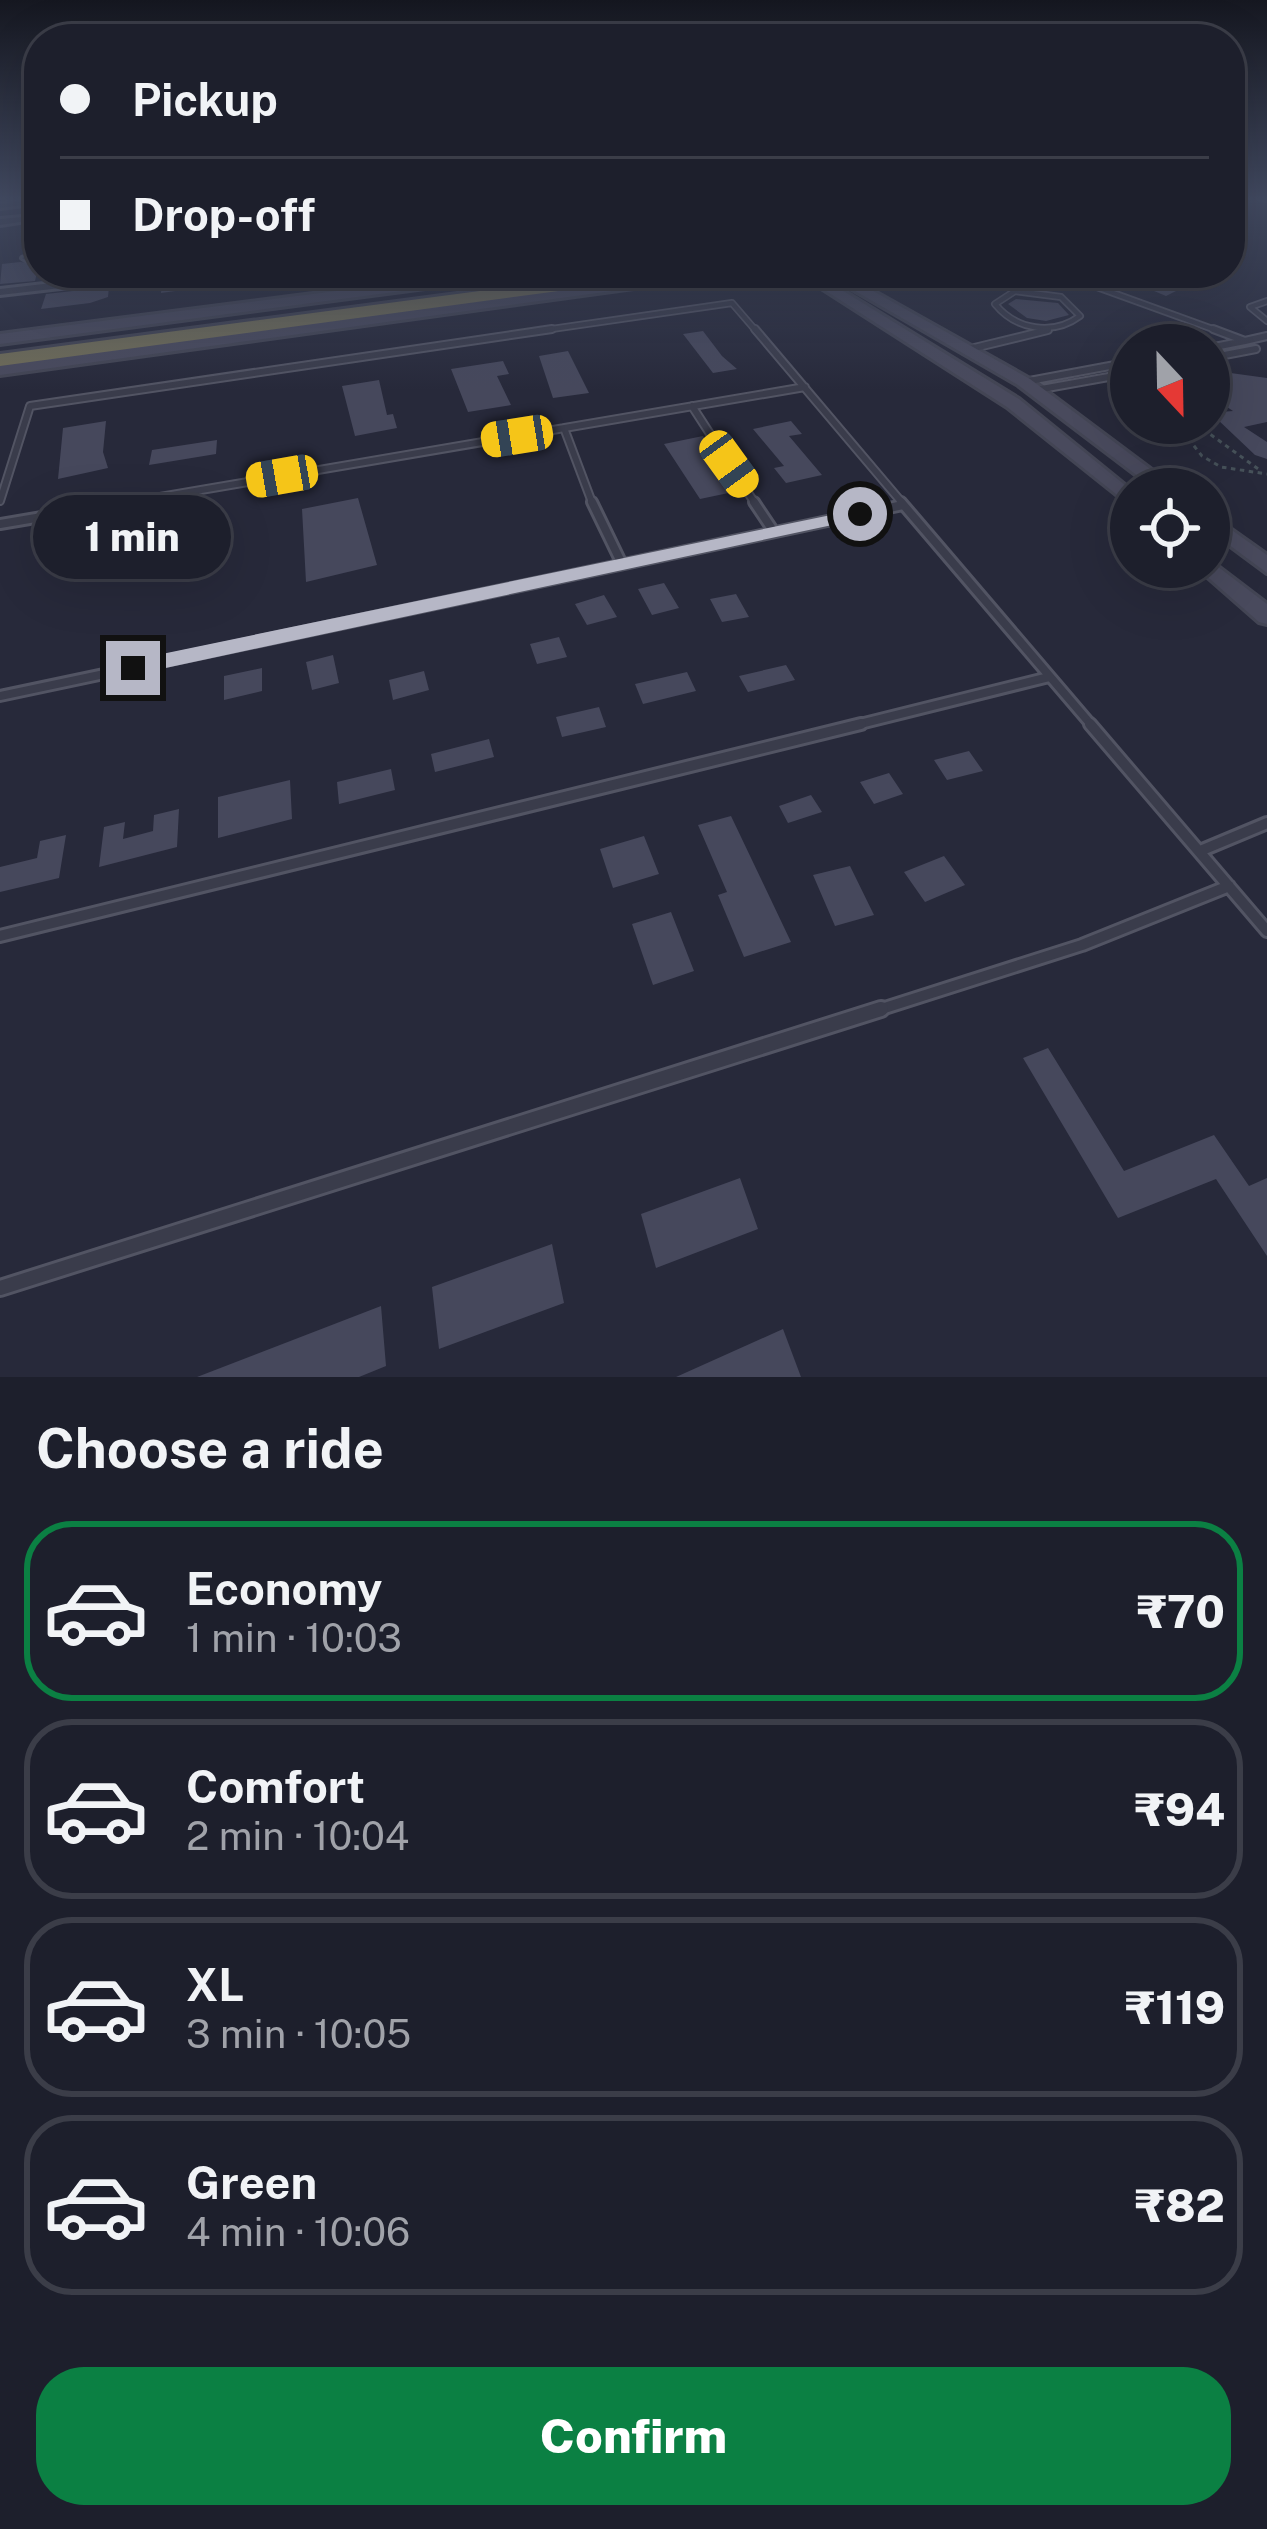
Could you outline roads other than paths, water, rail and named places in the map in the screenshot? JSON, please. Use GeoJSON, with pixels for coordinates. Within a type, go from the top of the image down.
{"type":"FeatureCollection","features":[{"type":"Feature","properties":{"kind":"highway"},"geometry":{"type":"LineString","coordinates":[[0,343],[450,288]]}},
{"type":"Feature","properties":{"kind":"highway"},"geometry":{"type":"LineString","coordinates":[[0,360],[543,288]]}},
{"type":"Feature","properties":{"kind":"street"},"geometry":{"type":"LineString","coordinates":[[0,292],[32,288]]}},
{"type":"Feature","properties":{"kind":"street"},"geometry":{"type":"LineString","coordinates":[[0,343],[350,288]]}},
{"type":"Feature","properties":{"kind":"street"},"geometry":{"type":"LineString","coordinates":[[0,370],[604,288]]}},
{"type":"Feature","properties":{"kind":"street"},"geometry":{"type":"LineString","coordinates":[[829,288],[1013,403],[1110,483]]}},
{"type":"Feature","properties":{"kind":"street"},"geometry":{"type":"LineString","coordinates":[[858,288],[1030,386],[1139,468]]}},
{"type":"Feature","properties":{"kind":"street"},"geometry":{"type":"LineString","coordinates":[[1230,537],[1267,566]]}},
{"type":"Feature","properties":{"kind":"street"},"geometry":{"type":"LineString","coordinates":[[1230,585],[1267,616]]}},
{"type":"Feature","properties":{"kind":"lane"},"geometry":{"type":"LineString","coordinates":[[1099,288],[1245,341]]}},
{"type":"Feature","properties":{"kind":"lane"},"geometry":{"type":"LineString","coordinates":[[970,350],[1059,328],[1080,316],[1066,300],[1028,290],[997,298],[998,310],[1017,322],[1059,328]]}},
{"type":"Feature","properties":{"kind":"lane"},"geometry":{"type":"LineString","coordinates":[[1267,301],[1250,307],[1267,321]]}},
{"type":"Feature","properties":{"kind":"lane"},"geometry":{"type":"LineString","coordinates":[[0,501],[30,406],[732,304],[1267,931]]}},
{"type":"Feature","properties":{"kind":"lane"},"geometry":{"type":"LineString","coordinates":[[1230,344],[1267,336]]}},
{"type":"Feature","properties":{"kind":"lane"},"geometry":{"type":"LineString","coordinates":[[1230,354],[1256,350]]}},
{"type":"Feature","properties":{"kind":"lane"},"geometry":{"type":"LineString","coordinates":[[1030,386],[1110,367]]}},
{"type":"Feature","properties":{"kind":"lane"},"geometry":{"type":"LineString","coordinates":[[1030,386],[1110,376]]}},
{"type":"Feature","properties":{"kind":"lane"},"geometry":{"type":"LineString","coordinates":[[0,524],[805,387]]}},
{"type":"Feature","properties":{"kind":"lane"},"geometry":{"type":"LineString","coordinates":[[692,406],[774,532]]}},
{"type":"Feature","properties":{"kind":"lane"},"geometry":{"type":"LineString","coordinates":[[564,428],[605,536],[622,564]]}},
{"type":"Feature","properties":{"kind":"lane"},"geometry":{"type":"LineString","coordinates":[[0,696],[902,505]]}},
{"type":"Feature","properties":{"kind":"lane"},"geometry":{"type":"LineString","coordinates":[[0,937],[1049,677]]}},
{"type":"Feature","properties":{"kind":"lane"},"geometry":{"type":"LineString","coordinates":[[1200,851],[1267,823]]}},
{"type":"Feature","properties":{"kind":"lane"},"geometry":{"type":"LineString","coordinates":[[0,1288],[1082,945],[1229,886]]}}]}
